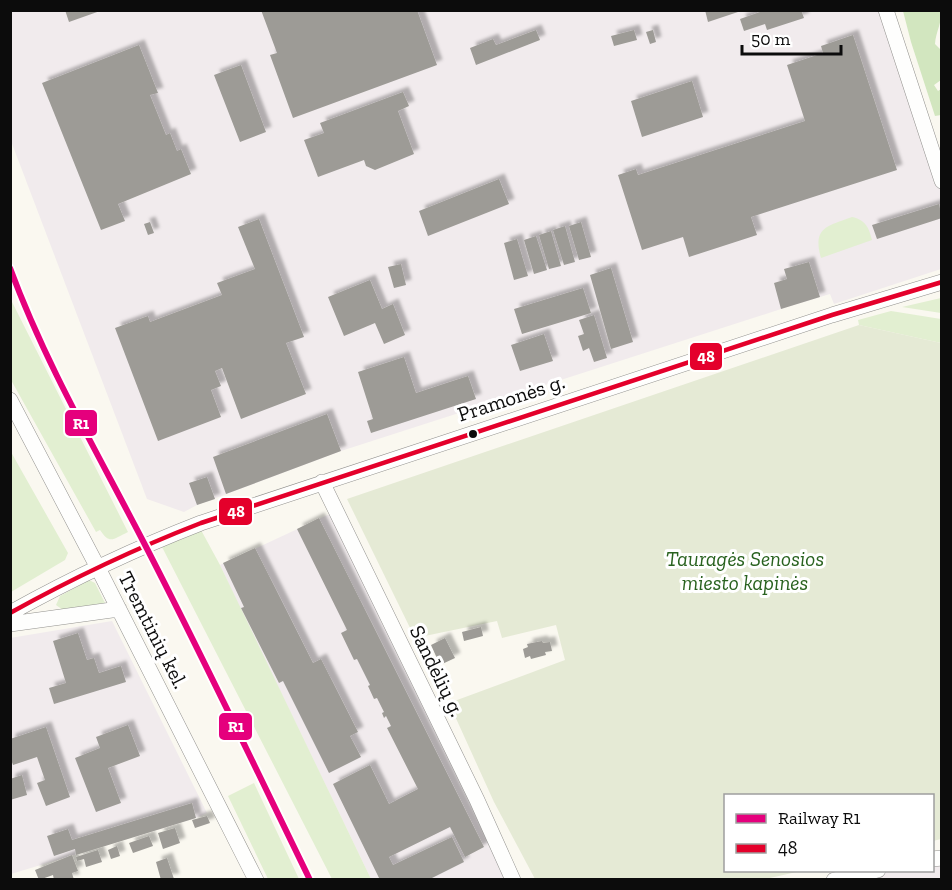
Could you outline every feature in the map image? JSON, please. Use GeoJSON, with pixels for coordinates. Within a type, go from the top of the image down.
{"type":"FeatureCollection","features":[{"type":"Feature","properties":{"kind":"street"},"geometry":{"type":"LineString","coordinates":[[885,10],[942,181]]}},
{"type":"Feature","properties":{"kind":"street","name":"Pramonės g."},"geometry":{"type":"LineString","coordinates":[[10,613],[98,566],[145,544],[201,523],[821,318],[942,282]]}},
{"type":"Feature","properties":{"kind":"street","name":"Tremtinių kel."},"geometry":{"type":"LineString","coordinates":[[10,400],[98,566],[252,879]]}},
{"type":"Feature","properties":{"kind":"street","name":"Sandėlių g."},"geometry":{"type":"LineString","coordinates":[[322,482],[513,879]]}},
{"type":"Feature","properties":{"kind":"street"},"geometry":{"type":"LineString","coordinates":[[52,590],[51,608],[60,618]]}},
{"type":"Feature","properties":{"kind":"street"},"geometry":{"type":"LineString","coordinates":[[10,624],[119,609]]}},
{"type":"Feature","properties":{"kind":"street"},"geometry":{"type":"LineString","coordinates":[[834,879],[868,872]]}},
{"type":"Feature","properties":{"kind":"shaded area"},"geometry":{"type":"Polygon","coordinates":[[[11,11],[892,11],[941,163],[941,269],[834,304],[830,294],[781,309],[341,451],[197,505],[184,512],[147,499],[11,141],[11,11]]]}},
{"type":"Feature","properties":{"kind":"shaded area"},"geometry":{"type":"Polygon","coordinates":[[[336,511],[513,879],[371,879],[240,608],[220,565],[336,511]]]}},
{"type":"Feature","properties":{"kind":"shaded area"},"geometry":{"type":"Polygon","coordinates":[[[112,621],[207,813],[11,874],[10,638],[112,621]]]}},
{"type":"Feature","properties":{"kind":"shaded area"},"geometry":{"type":"Polygon","coordinates":[[[941,858],[941,879],[834,880],[873,872],[934,872],[934,859],[941,858]]]}},
{"type":"Feature","properties":{"kind":"green space"},"geometry":{"type":"Polygon","coordinates":[[[903,11],[941,11],[935,44],[941,50],[941,80],[934,85],[938,91],[941,89],[941,115],[935,116],[903,11]]]}},
{"type":"Feature","properties":{"kind":"green space"},"geometry":{"type":"Polygon","coordinates":[[[852,217],[861,220],[866,225],[872,240],[821,258],[819,240],[824,229],[852,217]]]}},
{"type":"Feature","properties":{"kind":"green space"},"geometry":{"type":"Polygon","coordinates":[[[10,298],[128,532],[109,539],[100,530],[96,532],[11,380],[10,298]]]}},
{"type":"Feature","properties":{"kind":"green space"},"geometry":{"type":"Polygon","coordinates":[[[941,298],[941,313],[902,307],[941,298]]]}},
{"type":"Feature","properties":{"kind":"green space"},"geometry":{"type":"Polygon","coordinates":[[[891,311],[941,319],[941,343],[859,325],[858,320],[891,311]]]}},
{"type":"Feature","properties":{"kind":"green space","name":"Tauragės Senosios miesto kapinės"},"geometry":{"type":"Polygon","coordinates":[[[859,325],[941,343],[941,839],[934,841],[934,794],[724,794],[724,872],[797,872],[761,880],[535,879],[494,802],[449,703],[565,660],[556,625],[502,638],[497,621],[415,638],[347,499],[859,325]]]}},
{"type":"Feature","properties":{"kind":"green space"},"geometry":{"type":"Polygon","coordinates":[[[11,452],[68,553],[65,560],[11,592],[11,452]]]}},
{"type":"Feature","properties":{"kind":"green space"},"geometry":{"type":"Polygon","coordinates":[[[201,530],[371,879],[332,879],[162,547],[201,530]]]}},
{"type":"Feature","properties":{"kind":"green space"},"geometry":{"type":"Polygon","coordinates":[[[89,580],[95,583],[105,603],[63,610],[56,605],[60,596],[89,580]]]}},
{"type":"Feature","properties":{"kind":"green space"},"geometry":{"type":"Polygon","coordinates":[[[254,783],[299,879],[268,879],[228,796],[254,783]]]}},
{"type":"Feature","properties":{"kind":"building"},"geometry":{"type":"Polygon","coordinates":[[[65,10],[100,10],[100,11],[69,22],[65,10]]]}},
{"type":"Feature","properties":{"kind":"building"},"geometry":{"type":"Polygon","coordinates":[[[261,10],[417,10],[437,65],[293,118],[270,55],[277,53],[261,10]]]}},
{"type":"Feature","properties":{"kind":"building"},"geometry":{"type":"Polygon","coordinates":[[[705,10],[741,10],[741,11],[708,22],[705,10]]]}},
{"type":"Feature","properties":{"kind":"building"},"geometry":{"type":"Polygon","coordinates":[[[766,10],[801,10],[804,18],[767,30],[765,24],[744,31],[740,19],[766,10]]]}},
{"type":"Feature","properties":{"kind":"building"},"geometry":{"type":"Polygon","coordinates":[[[536,30],[540,40],[476,65],[470,48],[493,39],[496,45],[536,30]]]}},
{"type":"Feature","properties":{"kind":"building"},"geometry":{"type":"Polygon","coordinates":[[[634,30],[637,40],[614,46],[611,36],[634,30]]]}},
{"type":"Feature","properties":{"kind":"building"},"geometry":{"type":"Polygon","coordinates":[[[653,30],[656,42],[650,44],[646,32],[653,30]]]}},
{"type":"Feature","properties":{"kind":"building"},"geometry":{"type":"Polygon","coordinates":[[[853,35],[897,170],[751,217],[757,235],[689,257],[683,237],[642,250],[618,175],[636,169],[638,175],[805,121],[787,65],[823,53],[821,46],[853,35]]]}},
{"type":"Feature","properties":{"kind":"building"},"geometry":{"type":"Polygon","coordinates":[[[139,45],[158,93],[150,95],[166,135],[170,133],[177,151],[181,149],[191,174],[118,204],[125,221],[101,230],[42,83],[139,45]]]}},
{"type":"Feature","properties":{"kind":"building"},"geometry":{"type":"Polygon","coordinates":[[[241,65],[266,132],[240,142],[214,75],[241,65]]]}},
{"type":"Feature","properties":{"kind":"building"},"geometry":{"type":"Polygon","coordinates":[[[692,81],[703,117],[642,137],[631,101],[692,81]]]}},
{"type":"Feature","properties":{"kind":"building"},"geometry":{"type":"Polygon","coordinates":[[[403,92],[409,106],[398,111],[414,154],[375,170],[366,166],[364,160],[318,177],[304,140],[324,133],[320,123],[403,92]]]}},
{"type":"Feature","properties":{"kind":"building"},"geometry":{"type":"Polygon","coordinates":[[[499,179],[509,204],[428,236],[419,211],[499,179]]]}},
{"type":"Feature","properties":{"kind":"building"},"geometry":{"type":"Polygon","coordinates":[[[939,204],[942,218],[877,239],[872,225],[939,204]]]}},
{"type":"Feature","properties":{"kind":"building"},"geometry":{"type":"Polygon","coordinates":[[[259,219],[304,337],[286,343],[306,394],[241,419],[222,368],[215,371],[221,386],[211,390],[221,417],[158,441],[115,328],[148,316],[150,322],[222,295],[217,283],[255,269],[238,227],[259,219]]]}},
{"type":"Feature","properties":{"kind":"building"},"geometry":{"type":"Polygon","coordinates":[[[150,222],[154,233],[148,235],[144,224],[150,222]]]}},
{"type":"Feature","properties":{"kind":"building"},"geometry":{"type":"Polygon","coordinates":[[[581,222],[591,257],[579,260],[569,226],[581,222]]]}},
{"type":"Feature","properties":{"kind":"building"},"geometry":{"type":"Polygon","coordinates":[[[565,226],[575,262],[564,265],[553,230],[565,226]]]}},
{"type":"Feature","properties":{"kind":"building"},"geometry":{"type":"Polygon","coordinates":[[[551,231],[561,266],[549,269],[539,235],[551,231]]]}},
{"type":"Feature","properties":{"kind":"building"},"geometry":{"type":"Polygon","coordinates":[[[536,236],[547,270],[534,274],[524,240],[536,236]]]}},
{"type":"Feature","properties":{"kind":"building"},"geometry":{"type":"Polygon","coordinates":[[[517,239],[528,276],[514,280],[504,243],[517,239]]]}},
{"type":"Feature","properties":{"kind":"building"},"geometry":{"type":"Polygon","coordinates":[[[809,262],[820,297],[781,309],[774,283],[787,279],[784,269],[809,262]]]}},
{"type":"Feature","properties":{"kind":"building"},"geometry":{"type":"Polygon","coordinates":[[[401,264],[406,285],[394,288],[388,267],[401,264]]]}},
{"type":"Feature","properties":{"kind":"building"},"geometry":{"type":"Polygon","coordinates":[[[611,268],[633,342],[611,349],[590,275],[611,268]]]}},
{"type":"Feature","properties":{"kind":"building"},"geometry":{"type":"Polygon","coordinates":[[[370,280],[382,309],[393,304],[405,335],[384,344],[375,323],[344,336],[328,297],[370,280]]]}},
{"type":"Feature","properties":{"kind":"building"},"geometry":{"type":"Polygon","coordinates":[[[583,288],[591,313],[522,334],[514,309],[583,288]]]}},
{"type":"Feature","properties":{"kind":"building"},"geometry":{"type":"Polygon","coordinates":[[[594,315],[607,358],[594,362],[589,348],[583,351],[578,336],[584,334],[579,320],[594,315]]]}},
{"type":"Feature","properties":{"kind":"building"},"geometry":{"type":"Polygon","coordinates":[[[544,334],[553,361],[520,371],[511,345],[544,334]]]}},
{"type":"Feature","properties":{"kind":"building"},"geometry":{"type":"Polygon","coordinates":[[[404,357],[416,393],[468,376],[476,399],[371,433],[367,421],[373,419],[358,372],[404,357]]]}},
{"type":"Feature","properties":{"kind":"building"},"geometry":{"type":"Polygon","coordinates":[[[327,414],[341,451],[226,494],[213,457],[327,414]]]}},
{"type":"Feature","properties":{"kind":"building"},"geometry":{"type":"Polygon","coordinates":[[[207,477],[215,499],[197,505],[189,483],[207,477]]]}},
{"type":"Feature","properties":{"kind":"building"},"geometry":{"type":"Polygon","coordinates":[[[319,518],[484,847],[465,857],[450,827],[389,857],[393,865],[452,837],[464,862],[428,880],[380,880],[333,784],[370,765],[389,804],[418,789],[387,728],[391,726],[386,716],[384,718],[382,713],[384,712],[377,698],[374,699],[357,659],[354,660],[341,633],[347,630],[297,529],[319,518]]]}},
{"type":"Feature","properties":{"kind":"building"},"geometry":{"type":"Polygon","coordinates":[[[255,548],[313,663],[321,659],[358,732],[350,736],[361,757],[329,773],[283,681],[279,683],[241,608],[244,607],[223,563],[255,548]]]}},
{"type":"Feature","properties":{"kind":"building"},"geometry":{"type":"Polygon","coordinates":[[[481,627],[483,636],[464,641],[462,632],[481,627]]]}},
{"type":"Feature","properties":{"kind":"building"},"geometry":{"type":"Polygon","coordinates":[[[78,633],[87,660],[94,658],[99,673],[121,666],[126,682],[54,704],[49,688],[66,683],[53,641],[78,633]]]}},
{"type":"Feature","properties":{"kind":"building"},"geometry":{"type":"Polygon","coordinates":[[[445,638],[455,658],[440,665],[431,645],[445,638]]]}},
{"type":"Feature","properties":{"kind":"building"},"geometry":{"type":"Polygon","coordinates":[[[542,641],[543,643],[550,642],[552,651],[531,659],[530,656],[525,658],[523,649],[528,647],[527,644],[542,641]]]}},
{"type":"Feature","properties":{"kind":"building"},"geometry":{"type":"Polygon","coordinates":[[[128,725],[140,756],[108,768],[121,803],[96,812],[75,758],[100,748],[96,737],[128,725]]]}},
{"type":"Feature","properties":{"kind":"building"},"geometry":{"type":"Polygon","coordinates":[[[46,727],[70,797],[46,806],[37,783],[45,780],[37,757],[13,765],[10,757],[10,739],[46,727]]]}},
{"type":"Feature","properties":{"kind":"building"},"geometry":{"type":"Polygon","coordinates":[[[22,775],[27,795],[10,800],[10,779],[22,775]]]}},
{"type":"Feature","properties":{"kind":"building"},"geometry":{"type":"Polygon","coordinates":[[[192,803],[196,818],[76,855],[75,849],[54,856],[47,836],[68,829],[72,840],[192,803]]]}},
{"type":"Feature","properties":{"kind":"building"},"geometry":{"type":"Polygon","coordinates":[[[207,816],[210,823],[195,828],[192,820],[207,816]]]}},
{"type":"Feature","properties":{"kind":"building"},"geometry":{"type":"Polygon","coordinates":[[[175,828],[180,843],[163,849],[158,833],[175,828]]]}},
{"type":"Feature","properties":{"kind":"building"},"geometry":{"type":"Polygon","coordinates":[[[149,836],[153,846],[133,853],[129,843],[149,836]]]}},
{"type":"Feature","properties":{"kind":"building"},"geometry":{"type":"Polygon","coordinates":[[[117,846],[120,856],[111,859],[108,850],[117,846]]]}},
{"type":"Feature","properties":{"kind":"building"},"geometry":{"type":"Polygon","coordinates":[[[98,850],[102,862],[86,867],[84,859],[77,861],[76,857],[98,850]]]}},
{"type":"Feature","properties":{"kind":"building"},"geometry":{"type":"Polygon","coordinates":[[[72,855],[78,871],[72,873],[74,880],[54,880],[53,875],[39,880],[35,870],[72,855]]]}},
{"type":"Feature","properties":{"kind":"building"},"geometry":{"type":"Polygon","coordinates":[[[167,858],[174,879],[161,880],[156,862],[167,858]]]}},
{"type":"Feature","properties":{"kind":"rail line","name":"R1"},"geometry":{"type":"LineString","coordinates":[[10,268],[55,373],[186,625],[310,880]]}},
{"type":"Feature","properties":{"kind":"transit line","name":"48"},"geometry":{"type":"LineString","coordinates":[[10,613],[104,565],[201,523],[832,315],[942,282]]}}]}
